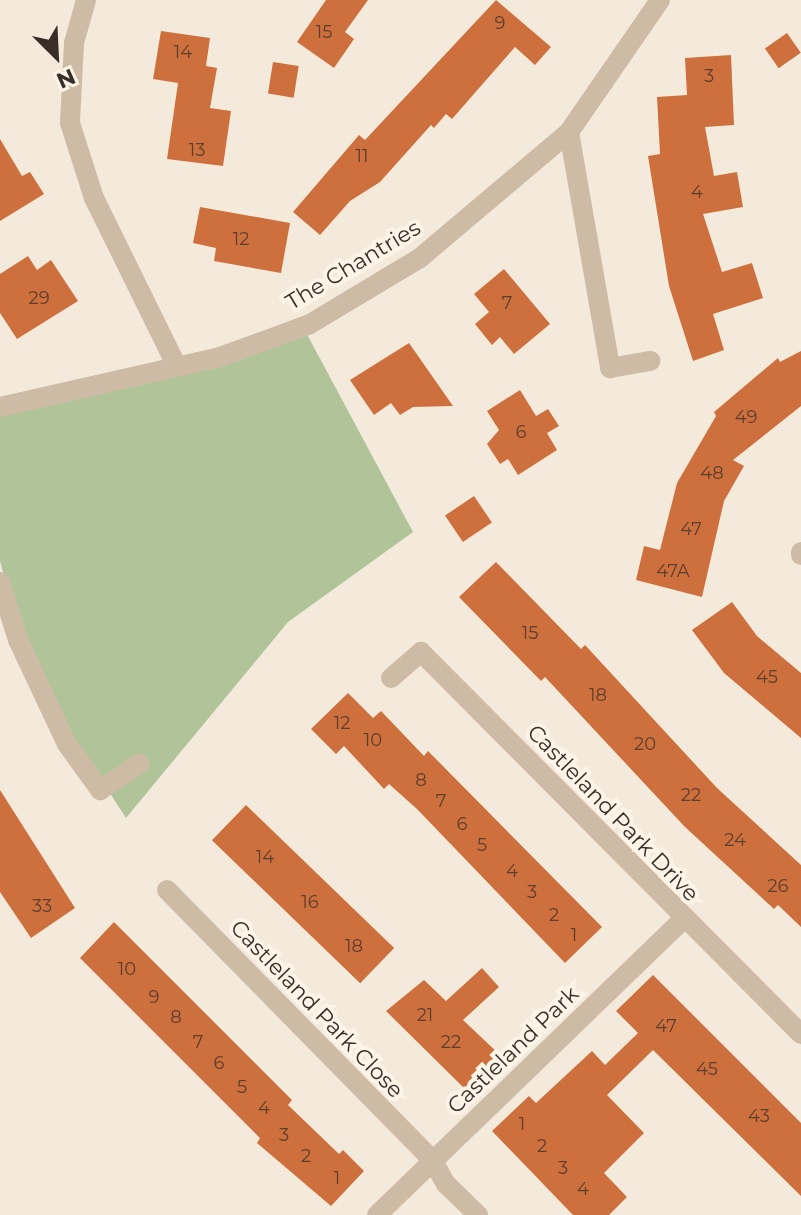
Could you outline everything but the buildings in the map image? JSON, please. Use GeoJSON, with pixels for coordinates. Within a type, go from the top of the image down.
{"type":"FeatureCollection","features":[{"type":"Feature","properties":{"kind":"street"},"geometry":{"type":"LineString","coordinates":[[86,0],[74,43],[70,123],[94,198],[176,365]]}},
{"type":"Feature","properties":{"kind":"street","name":"The Chantries"},"geometry":{"type":"LineString","coordinates":[[0,407],[220,357],[310,324],[420,258],[569,132],[660,0]]}},
{"type":"Feature","properties":{"kind":"street"},"geometry":{"type":"LineString","coordinates":[[569,132],[610,368],[650,361]]}},
{"type":"Feature","properties":{"kind":"street"},"geometry":{"type":"LineString","coordinates":[[0,582],[9,643],[67,744],[100,790],[139,764]]}},
{"type":"Feature","properties":{"kind":"street","name":"Castleland Park Drive"},"geometry":{"type":"LineString","coordinates":[[391,678],[421,652],[683,920],[801,1034]]}},
{"type":"Feature","properties":{"kind":"street","name":"Castleland Park Close"},"geometry":{"type":"LineString","coordinates":[[167,890],[433,1161],[446,1184],[478,1215]]}},
{"type":"Feature","properties":{"kind":"street","name":"Castleland Park"},"geometry":{"type":"LineString","coordinates":[[377,1215],[683,920]]}},
{"type":"Feature","properties":{"kind":"green space"},"geometry":{"type":"Polygon","coordinates":[[[302,325],[413,532],[288,622],[126,818],[61,718],[15,616],[0,561],[0,412],[302,325]]]}}]}
